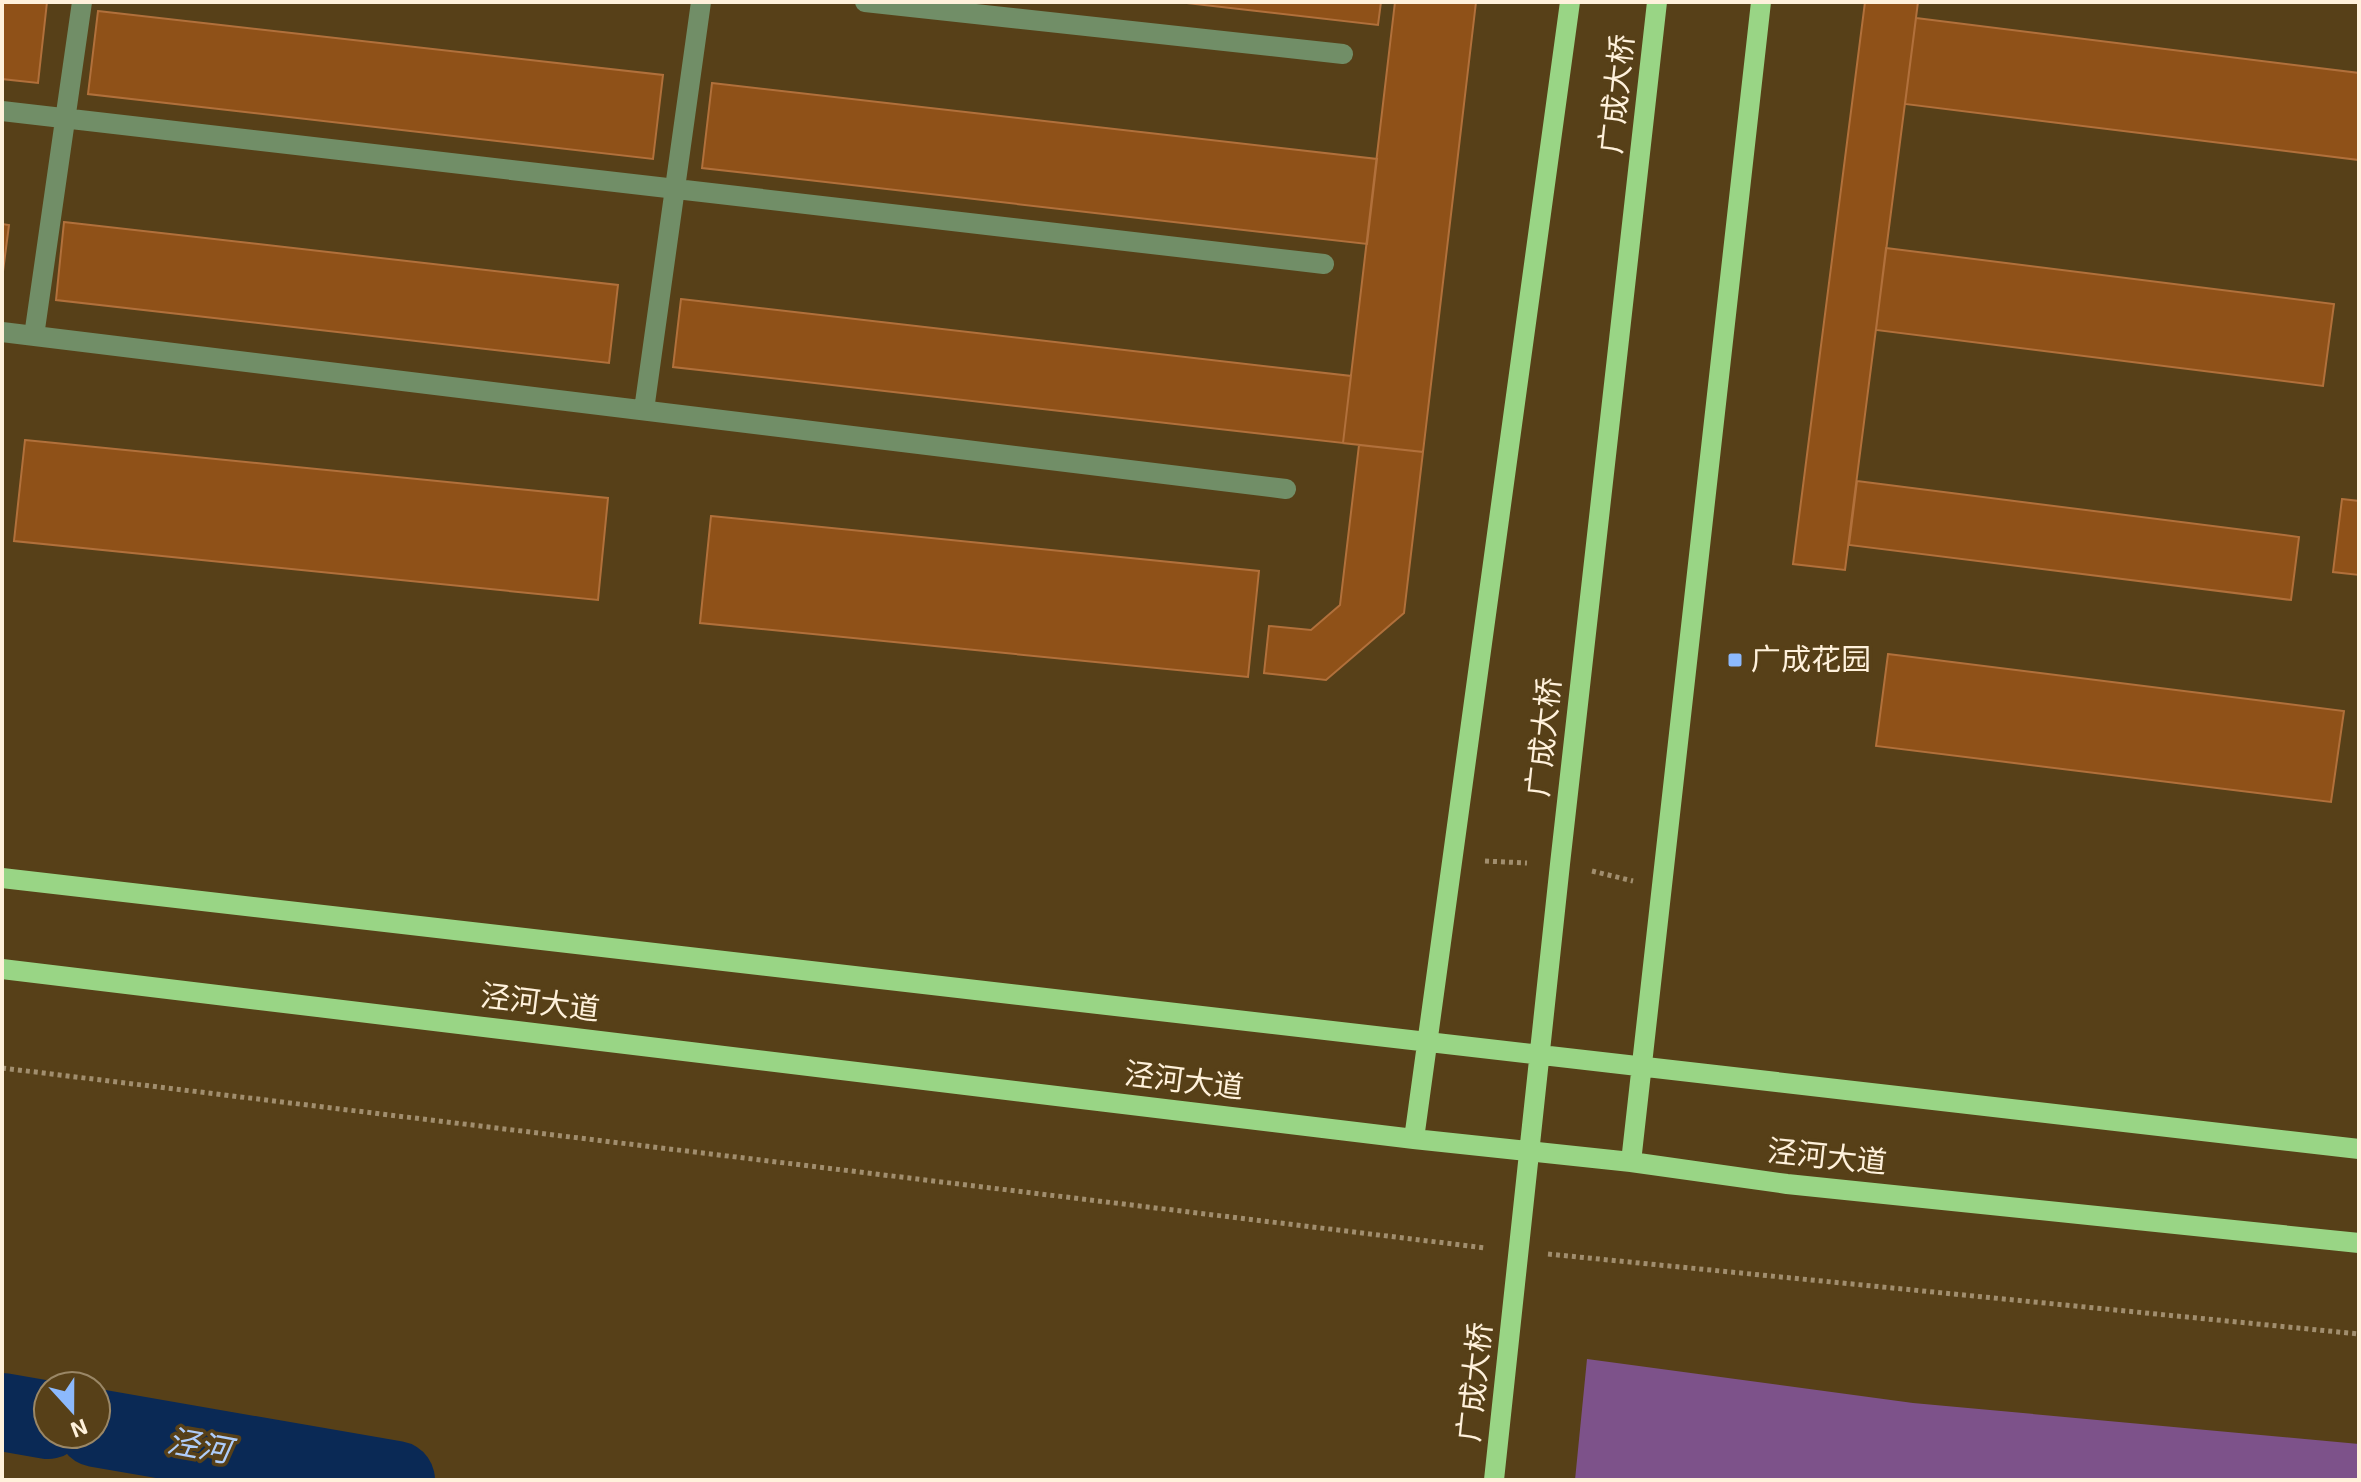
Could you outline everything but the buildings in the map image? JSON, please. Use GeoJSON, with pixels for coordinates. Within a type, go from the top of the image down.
{"type":"FeatureCollection","features":[{"type":"Feature","properties":{"kind":"main road"},"geometry":{"type":"LineString","coordinates":[[1414,1139],[1570,2]]}},
{"type":"Feature","properties":{"kind":"main road","name":"广成大桥"},"geometry":{"type":"LineString","coordinates":[[1494,1480],[1657,2]]}},
{"type":"Feature","properties":{"kind":"main road"},"geometry":{"type":"LineString","coordinates":[[1631,1162],[1761,2]]}},
{"type":"Feature","properties":{"kind":"main road","name":"泾河大道"},"geometry":{"type":"LineString","coordinates":[[2,878],[2359,1149]]}},
{"type":"Feature","properties":{"kind":"main road","name":"泾河大道"},"geometry":{"type":"LineString","coordinates":[[2,969],[1803,1185],[2359,1243]]}},
{"type":"Feature","properties":{"kind":"street"},"geometry":{"type":"LineString","coordinates":[[34,336],[82,2]]}},
{"type":"Feature","properties":{"kind":"street"},"geometry":{"type":"LineString","coordinates":[[644,410],[701,2]]}},
{"type":"Feature","properties":{"kind":"street"},"geometry":{"type":"LineString","coordinates":[[865,2],[1343,54]]}},
{"type":"Feature","properties":{"kind":"street"},"geometry":{"type":"LineString","coordinates":[[2,111],[1324,264]]}},
{"type":"Feature","properties":{"kind":"street"},"geometry":{"type":"LineString","coordinates":[[2,332],[1286,489]]}},
{"type":"Feature","properties":{"kind":"path"},"geometry":{"type":"LineString","coordinates":[[2,1068],[1493,1249]]}},
{"type":"Feature","properties":{"kind":"path"},"geometry":{"type":"LineString","coordinates":[[1540,1253],[2359,1334]]}},
{"type":"Feature","properties":{"kind":"shaded area"},"geometry":{"type":"Polygon","coordinates":[[[1587,1359],[1913,1403],[2359,1444],[2359,1480],[1575,1480],[1587,1359]]]}},
{"type":"Feature","properties":{"kind":"waterway","name":"泾河"},"geometry":{"type":"LineString","coordinates":[[2,1412],[32,1417]]}},
{"type":"Feature","properties":{"kind":"waterway","name":"泾河"},"geometry":{"type":"LineString","coordinates":[[112,1431],[396,1480]]}},
{"type":"Feature","properties":{"kind":"place","name":"广成花园"},"geometry":{"type":"Point","coordinates":[1735,660]}}]}
